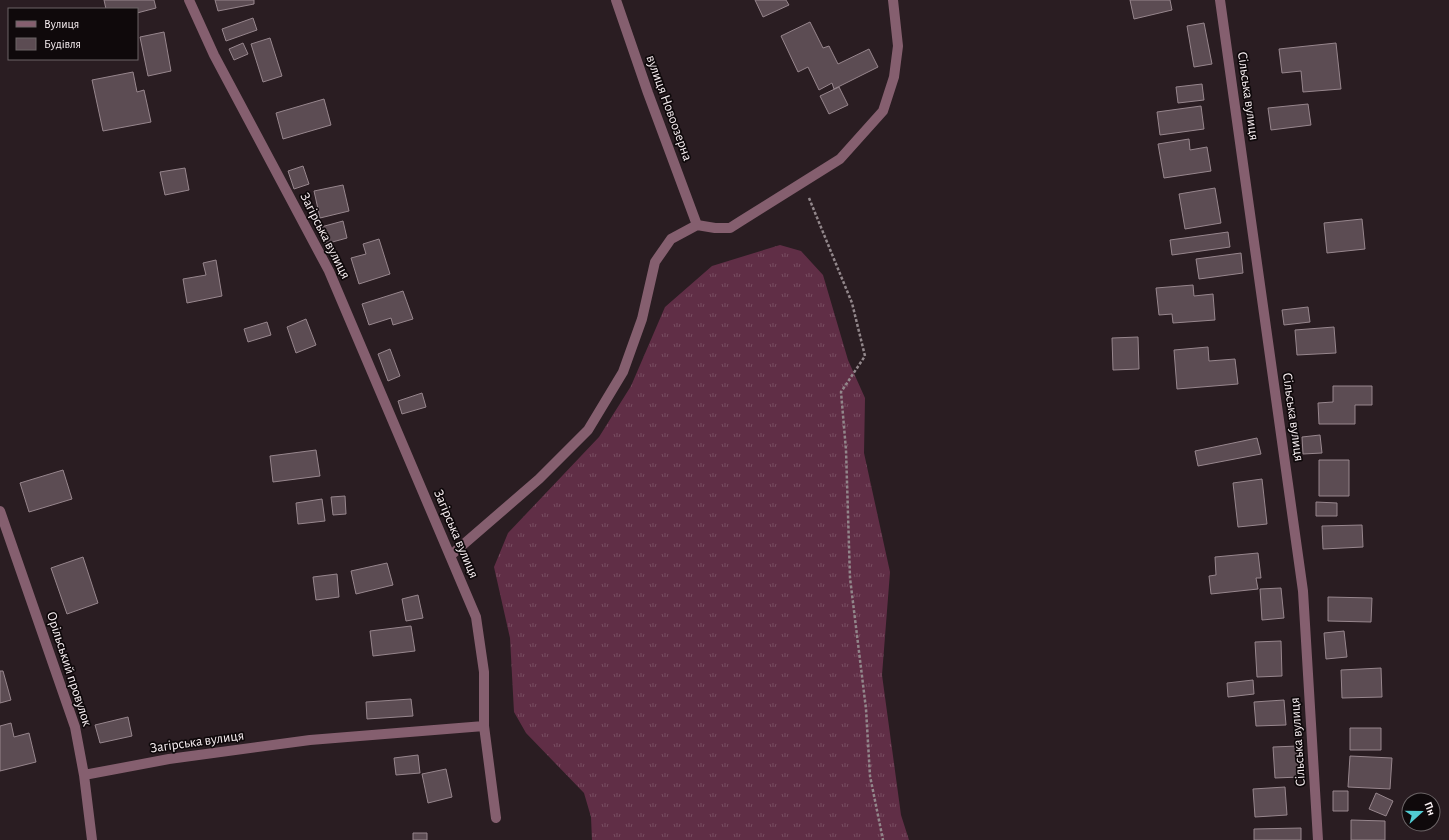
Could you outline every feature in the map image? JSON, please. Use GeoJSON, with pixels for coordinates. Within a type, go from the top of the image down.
{"type":"FeatureCollection","features":[{"type":"Feature","properties":{"kind":"street","name":"Загірська вулиця"},"geometry":{"type":"LineString","coordinates":[[84,775],[169,759],[310,740],[484,726],[484,672],[476,617],[329,271],[214,55],[189,0]]}},
{"type":"Feature","properties":{"kind":"street","name":"вулиця Новоозерна"},"geometry":{"type":"LineString","coordinates":[[616,0],[648,93],[697,225]]}},
{"type":"Feature","properties":{"kind":"street"},"geometry":{"type":"LineString","coordinates":[[450,556],[539,478],[588,430],[623,372],[642,319],[655,262],[671,239],[697,225],[715,228],[730,228],[840,159],[883,111],[894,77],[898,46],[893,0]]}},
{"type":"Feature","properties":{"kind":"street","name":"Сільська вулиця"},"geometry":{"type":"LineString","coordinates":[[1222,2],[1303,591],[1318,840]]}},
{"type":"Feature","properties":{"kind":"street","name":"Орільський провулок"},"geometry":{"type":"LineString","coordinates":[[0,511],[75,728],[84,775],[92,840]]}},
{"type":"Feature","properties":{"kind":"street"},"geometry":{"type":"LineString","coordinates":[[484,726],[496,818]]}},
{"type":"Feature","properties":{"kind":"path"},"geometry":{"type":"LineString","coordinates":[[803,182],[852,303],[864,356],[841,392],[846,450],[850,578],[866,709],[870,776],[883,840]]}},
{"type":"Feature","properties":{"kind":"green space"},"geometry":{"type":"Polygon","coordinates":[[[780,245],[801,251],[823,275],[848,360],[865,398],[864,453],[890,572],[882,675],[901,815],[909,840],[592,840],[591,817],[584,793],[526,733],[514,712],[510,638],[494,567],[508,533],[599,437],[631,386],[665,307],[712,266],[780,245]]]}},
{"type":"Feature","properties":{"kind":"building"},"geometry":{"type":"Polygon","coordinates":[[[104,0],[154,0],[156,8],[138,13],[138,8],[106,8],[104,0]]]}},
{"type":"Feature","properties":{"kind":"building"},"geometry":{"type":"Polygon","coordinates":[[[215,0],[254,0],[254,4],[218,11],[215,0]]]}},
{"type":"Feature","properties":{"kind":"building"},"geometry":{"type":"Polygon","coordinates":[[[755,0],[786,0],[789,5],[763,17],[755,0]]]}},
{"type":"Feature","properties":{"kind":"building"},"geometry":{"type":"Polygon","coordinates":[[[1130,0],[1170,0],[1172,10],[1134,19],[1130,0]]]}},
{"type":"Feature","properties":{"kind":"building"},"geometry":{"type":"Polygon","coordinates":[[[253,18],[257,30],[226,41],[222,29],[253,18]]]}},
{"type":"Feature","properties":{"kind":"building"},"geometry":{"type":"Polygon","coordinates":[[[810,22],[823,48],[829,46],[838,64],[869,49],[878,67],[834,89],[832,83],[819,90],[808,67],[798,72],[781,36],[810,22]]]}},
{"type":"Feature","properties":{"kind":"building"},"geometry":{"type":"Polygon","coordinates":[[[1204,23],[1212,64],[1194,67],[1187,26],[1204,23]]]}},
{"type":"Feature","properties":{"kind":"building"},"geometry":{"type":"Polygon","coordinates":[[[164,32],[171,71],[148,76],[140,37],[164,32]]]}},
{"type":"Feature","properties":{"kind":"building"},"geometry":{"type":"Polygon","coordinates":[[[270,38],[282,76],[263,82],[251,44],[270,38]]]}},
{"type":"Feature","properties":{"kind":"building"},"geometry":{"type":"Polygon","coordinates":[[[243,43],[248,54],[234,60],[229,49],[243,43]]]}},
{"type":"Feature","properties":{"kind":"building"},"geometry":{"type":"Polygon","coordinates":[[[1336,43],[1341,89],[1303,92],[1301,71],[1282,73],[1279,49],[1336,43]]]}},
{"type":"Feature","properties":{"kind":"building"},"geometry":{"type":"Polygon","coordinates":[[[133,72],[137,92],[144,90],[151,122],[103,131],[92,80],[133,72]]]}},
{"type":"Feature","properties":{"kind":"building"},"geometry":{"type":"Polygon","coordinates":[[[1202,84],[1204,100],[1178,103],[1176,87],[1202,84]]]}},
{"type":"Feature","properties":{"kind":"building"},"geometry":{"type":"Polygon","coordinates":[[[839,87],[848,105],[829,114],[820,96],[839,87]]]}},
{"type":"Feature","properties":{"kind":"building"},"geometry":{"type":"Polygon","coordinates":[[[324,99],[331,125],[283,139],[276,113],[324,99]]]}},
{"type":"Feature","properties":{"kind":"building"},"geometry":{"type":"Polygon","coordinates":[[[1308,104],[1311,125],[1271,130],[1268,108],[1308,104]]]}},
{"type":"Feature","properties":{"kind":"building"},"geometry":{"type":"Polygon","coordinates":[[[1201,106],[1204,129],[1160,135],[1157,112],[1201,106]]]}},
{"type":"Feature","properties":{"kind":"building"},"geometry":{"type":"Polygon","coordinates":[[[1189,139],[1190,150],[1207,147],[1211,171],[1164,178],[1158,144],[1189,139]]]}},
{"type":"Feature","properties":{"kind":"building"},"geometry":{"type":"Polygon","coordinates":[[[303,166],[309,184],[294,189],[288,171],[303,166]]]}},
{"type":"Feature","properties":{"kind":"building"},"geometry":{"type":"Polygon","coordinates":[[[185,168],[189,190],[165,195],[160,172],[185,168]]]}},
{"type":"Feature","properties":{"kind":"building"},"geometry":{"type":"Polygon","coordinates":[[[343,185],[349,211],[320,218],[314,191],[343,185]]]}},
{"type":"Feature","properties":{"kind":"building"},"geometry":{"type":"Polygon","coordinates":[[[1215,188],[1221,223],[1185,229],[1179,194],[1215,188]]]}},
{"type":"Feature","properties":{"kind":"building"},"geometry":{"type":"Polygon","coordinates":[[[1362,219],[1365,249],[1327,253],[1324,223],[1362,219]]]}},
{"type":"Feature","properties":{"kind":"building"},"geometry":{"type":"Polygon","coordinates":[[[343,221],[347,238],[325,244],[321,227],[343,221]]]}},
{"type":"Feature","properties":{"kind":"building"},"geometry":{"type":"Polygon","coordinates":[[[1228,232],[1230,247],[1172,255],[1170,240],[1228,232]]]}},
{"type":"Feature","properties":{"kind":"building"},"geometry":{"type":"Polygon","coordinates":[[[379,239],[390,274],[359,284],[351,258],[366,254],[363,244],[379,239]]]}},
{"type":"Feature","properties":{"kind":"building"},"geometry":{"type":"Polygon","coordinates":[[[1241,253],[1243,273],[1199,279],[1196,259],[1241,253]]]}},
{"type":"Feature","properties":{"kind":"building"},"geometry":{"type":"Polygon","coordinates":[[[216,260],[222,296],[187,303],[183,279],[206,275],[203,263],[216,260]]]}},
{"type":"Feature","properties":{"kind":"building"},"geometry":{"type":"Polygon","coordinates":[[[1193,285],[1194,296],[1213,294],[1215,320],[1173,323],[1172,314],[1159,315],[1156,288],[1193,285]]]}},
{"type":"Feature","properties":{"kind":"building"},"geometry":{"type":"Polygon","coordinates":[[[403,291],[413,319],[393,325],[391,318],[369,325],[362,304],[403,291]]]}},
{"type":"Feature","properties":{"kind":"building"},"geometry":{"type":"Polygon","coordinates":[[[1308,307],[1310,322],[1284,325],[1282,310],[1308,307]]]}},
{"type":"Feature","properties":{"kind":"building"},"geometry":{"type":"Polygon","coordinates":[[[306,319],[316,345],[296,353],[287,327],[306,319]]]}},
{"type":"Feature","properties":{"kind":"building"},"geometry":{"type":"Polygon","coordinates":[[[267,322],[271,335],[248,342],[244,329],[267,322]]]}},
{"type":"Feature","properties":{"kind":"building"},"geometry":{"type":"Polygon","coordinates":[[[1334,327],[1336,353],[1297,355],[1295,330],[1334,327]]]}},
{"type":"Feature","properties":{"kind":"building"},"geometry":{"type":"Polygon","coordinates":[[[1138,337],[1139,369],[1113,370],[1112,338],[1138,337]]]}},
{"type":"Feature","properties":{"kind":"building"},"geometry":{"type":"Polygon","coordinates":[[[1208,347],[1209,361],[1235,359],[1238,384],[1177,389],[1174,350],[1208,347]]]}},
{"type":"Feature","properties":{"kind":"building"},"geometry":{"type":"Polygon","coordinates":[[[390,349],[400,376],[388,381],[378,354],[390,349]]]}},
{"type":"Feature","properties":{"kind":"building"},"geometry":{"type":"Polygon","coordinates":[[[1333,386],[1372,386],[1372,405],[1355,405],[1355,424],[1319,424],[1318,403],[1333,402],[1333,386]]]}},
{"type":"Feature","properties":{"kind":"building"},"geometry":{"type":"Polygon","coordinates":[[[422,393],[426,407],[402,414],[398,401],[422,393]]]}},
{"type":"Feature","properties":{"kind":"building"},"geometry":{"type":"Polygon","coordinates":[[[1320,435],[1322,453],[1303,454],[1302,437],[1320,435]]]}},
{"type":"Feature","properties":{"kind":"building"},"geometry":{"type":"Polygon","coordinates":[[[1257,438],[1261,454],[1198,466],[1195,451],[1257,438]]]}},
{"type":"Feature","properties":{"kind":"building"},"geometry":{"type":"Polygon","coordinates":[[[316,450],[320,476],[273,482],[270,456],[316,450]]]}},
{"type":"Feature","properties":{"kind":"building"},"geometry":{"type":"Polygon","coordinates":[[[1319,460],[1349,460],[1349,496],[1319,496],[1319,460]]]}},
{"type":"Feature","properties":{"kind":"building"},"geometry":{"type":"Polygon","coordinates":[[[63,470],[72,499],[29,512],[20,483],[63,470]]]}},
{"type":"Feature","properties":{"kind":"building"},"geometry":{"type":"Polygon","coordinates":[[[1262,479],[1267,524],[1238,527],[1233,483],[1262,479]]]}},
{"type":"Feature","properties":{"kind":"building"},"geometry":{"type":"Polygon","coordinates":[[[345,496],[346,514],[333,515],[331,497],[345,496]]]}},
{"type":"Feature","properties":{"kind":"building"},"geometry":{"type":"Polygon","coordinates":[[[322,499],[325,521],[298,524],[296,503],[322,499]]]}},
{"type":"Feature","properties":{"kind":"building"},"geometry":{"type":"Polygon","coordinates":[[[1316,502],[1337,503],[1337,516],[1316,516],[1316,502]]]}},
{"type":"Feature","properties":{"kind":"building"},"geometry":{"type":"Polygon","coordinates":[[[1362,525],[1363,547],[1323,549],[1322,526],[1362,525]]]}},
{"type":"Feature","properties":{"kind":"building"},"geometry":{"type":"Polygon","coordinates":[[[1258,553],[1261,578],[1256,578],[1258,589],[1211,594],[1209,576],[1216,575],[1215,557],[1258,553]]]}},
{"type":"Feature","properties":{"kind":"building"},"geometry":{"type":"Polygon","coordinates":[[[83,557],[98,603],[67,614],[51,568],[83,557]]]}},
{"type":"Feature","properties":{"kind":"building"},"geometry":{"type":"Polygon","coordinates":[[[387,563],[393,585],[356,594],[351,571],[387,563]]]}},
{"type":"Feature","properties":{"kind":"building"},"geometry":{"type":"Polygon","coordinates":[[[337,574],[339,597],[316,600],[313,577],[337,574]]]}},
{"type":"Feature","properties":{"kind":"building"},"geometry":{"type":"Polygon","coordinates":[[[1281,588],[1284,618],[1262,620],[1260,589],[1281,588]]]}},
{"type":"Feature","properties":{"kind":"building"},"geometry":{"type":"Polygon","coordinates":[[[418,595],[423,618],[406,621],[402,599],[418,595]]]}},
{"type":"Feature","properties":{"kind":"building"},"geometry":{"type":"Polygon","coordinates":[[[1328,597],[1372,598],[1371,622],[1328,621],[1328,597]]]}},
{"type":"Feature","properties":{"kind":"building"},"geometry":{"type":"Polygon","coordinates":[[[411,626],[415,651],[373,656],[370,631],[411,626]]]}},
{"type":"Feature","properties":{"kind":"building"},"geometry":{"type":"Polygon","coordinates":[[[1344,631],[1347,657],[1326,659],[1324,633],[1344,631]]]}},
{"type":"Feature","properties":{"kind":"building"},"geometry":{"type":"Polygon","coordinates":[[[1281,641],[1282,676],[1257,677],[1255,642],[1281,641]]]}},
{"type":"Feature","properties":{"kind":"building"},"geometry":{"type":"Polygon","coordinates":[[[1381,668],[1382,697],[1342,698],[1341,670],[1381,668]]]}},
{"type":"Feature","properties":{"kind":"building"},"geometry":{"type":"Polygon","coordinates":[[[0,671],[3,671],[11,700],[0,703],[0,671]]]}},
{"type":"Feature","properties":{"kind":"building"},"geometry":{"type":"Polygon","coordinates":[[[1253,680],[1254,694],[1228,697],[1227,683],[1253,680]]]}},
{"type":"Feature","properties":{"kind":"building"},"geometry":{"type":"Polygon","coordinates":[[[411,699],[413,716],[367,719],[366,702],[411,699]]]}},
{"type":"Feature","properties":{"kind":"building"},"geometry":{"type":"Polygon","coordinates":[[[1284,700],[1286,725],[1256,726],[1254,702],[1284,700]]]}},
{"type":"Feature","properties":{"kind":"building"},"geometry":{"type":"Polygon","coordinates":[[[128,717],[132,736],[100,743],[95,725],[128,717]]]}},
{"type":"Feature","properties":{"kind":"building"},"geometry":{"type":"Polygon","coordinates":[[[11,723],[14,737],[29,733],[36,762],[0,771],[0,726],[11,723]]]}},
{"type":"Feature","properties":{"kind":"building"},"geometry":{"type":"Polygon","coordinates":[[[1350,728],[1381,728],[1381,750],[1350,750],[1350,728]]]}},
{"type":"Feature","properties":{"kind":"building"},"geometry":{"type":"Polygon","coordinates":[[[1298,746],[1300,777],[1275,778],[1273,747],[1298,746]]]}},
{"type":"Feature","properties":{"kind":"building"},"geometry":{"type":"Polygon","coordinates":[[[418,755],[420,773],[396,775],[394,758],[418,755]]]}},
{"type":"Feature","properties":{"kind":"building"},"geometry":{"type":"Polygon","coordinates":[[[1350,756],[1392,758],[1390,789],[1348,787],[1350,756]]]}},
{"type":"Feature","properties":{"kind":"building"},"geometry":{"type":"Polygon","coordinates":[[[446,769],[452,797],[428,803],[422,774],[446,769]]]}},
{"type":"Feature","properties":{"kind":"building"},"geometry":{"type":"Polygon","coordinates":[[[1285,787],[1287,815],[1255,817],[1253,789],[1285,787]]]}},
{"type":"Feature","properties":{"kind":"building"},"geometry":{"type":"Polygon","coordinates":[[[1333,791],[1348,791],[1348,811],[1333,811],[1333,791]]]}},
{"type":"Feature","properties":{"kind":"building"},"geometry":{"type":"Polygon","coordinates":[[[1376,793],[1393,801],[1386,816],[1369,809],[1376,793]]]}},
{"type":"Feature","properties":{"kind":"building"},"geometry":{"type":"Polygon","coordinates":[[[1351,820],[1385,821],[1385,840],[1351,840],[1351,820]]]}},
{"type":"Feature","properties":{"kind":"building"},"geometry":{"type":"Polygon","coordinates":[[[1301,828],[1301,840],[1254,840],[1254,829],[1301,828]]]}},
{"type":"Feature","properties":{"kind":"building"},"geometry":{"type":"Polygon","coordinates":[[[413,833],[427,833],[427,840],[413,840],[413,833]]]}}]}
